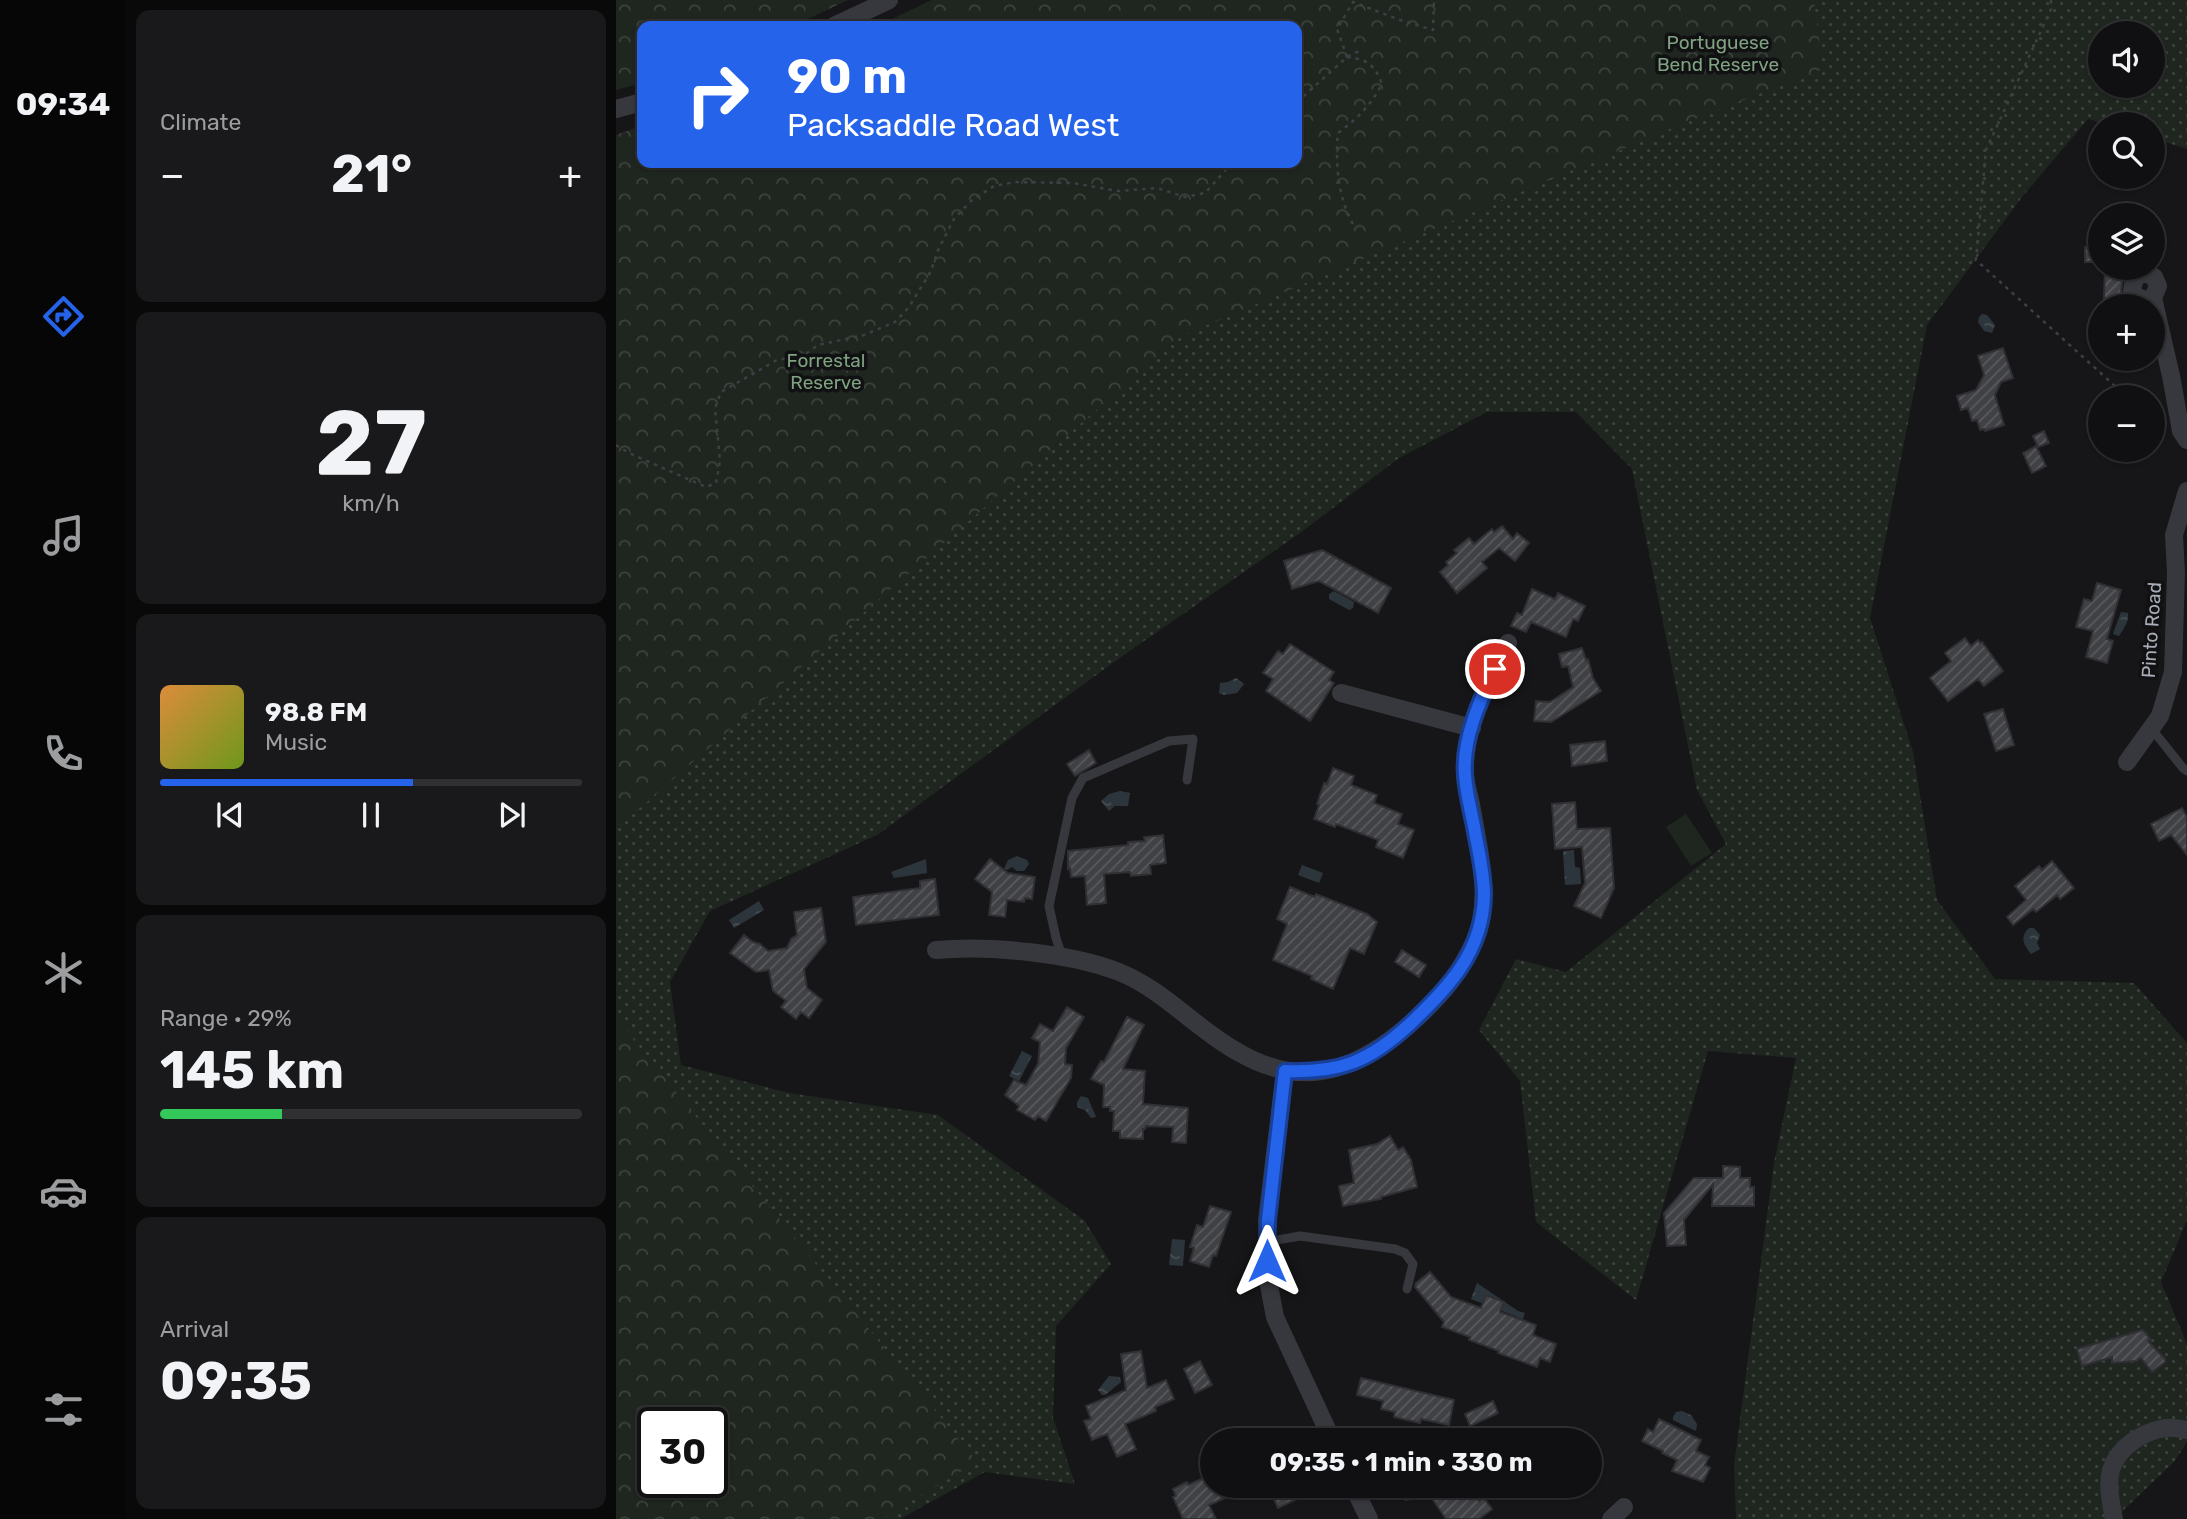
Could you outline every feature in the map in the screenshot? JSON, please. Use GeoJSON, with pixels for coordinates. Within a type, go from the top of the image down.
{"type":"FeatureCollection","features":[{"type":"Feature","properties":{"kind":"street"},"geometry":{"type":"LineString","coordinates":[[845,21],[889,0]]}},
{"type":"Feature","properties":{"kind":"street"},"geometry":{"type":"LineString","coordinates":[[616,109],[637,103]]}},
{"type":"Feature","properties":{"kind":"street"},"geometry":{"type":"LineString","coordinates":[[2165,350],[2181,431],[2187,440]]}},
{"type":"Feature","properties":{"kind":"street","name":"Pinto Road"},"geometry":{"type":"LineString","coordinates":[[2127,762],[2160,716],[2173,672],[2176,573],[2174,534],[2187,491]]}},
{"type":"Feature","properties":{"kind":"street"},"geometry":{"type":"LineString","coordinates":[[936,950],[963,947],[1063,958],[1118,972],[1175,1005],[1238,1052],[1285,1071],[1314,1072],[1343,1067],[1375,1051],[1405,1029],[1455,978],[1479,929],[1484,895],[1465,774],[1467,748],[1487,685],[1508,643]]}},
{"type":"Feature","properties":{"kind":"street"},"geometry":{"type":"LineString","coordinates":[[1341,693],[1472,728]]}},
{"type":"Feature","properties":{"kind":"street"},"geometry":{"type":"LineString","coordinates":[[1285,1071],[1266,1242],[1268,1280],[1275,1317],[1326,1428]]}},
{"type":"Feature","properties":{"kind":"street"},"geometry":{"type":"LineString","coordinates":[[2114,1519],[2110,1499],[2111,1470],[2122,1449],[2143,1435],[2167,1427],[2187,1430]]}},
{"type":"Feature","properties":{"kind":"street"},"geometry":{"type":"LineString","coordinates":[[1358,1498],[1368,1519]]}},
{"type":"Feature","properties":{"kind":"lane"},"geometry":{"type":"LineString","coordinates":[[2151,728],[2187,771]]}},
{"type":"Feature","properties":{"kind":"lane"},"geometry":{"type":"LineString","coordinates":[[1063,958],[1049,906],[1072,798],[1083,778],[1169,740],[1193,738],[1187,780]]}},
{"type":"Feature","properties":{"kind":"lane"},"geometry":{"type":"LineString","coordinates":[[1266,1242],[1300,1236],[1395,1249],[1405,1253],[1413,1264],[1407,1289]]}},
{"type":"Feature","properties":{"kind":"path"},"geometry":{"type":"LineString","coordinates":[[1347,57],[1337,29],[1353,2],[1433,30],[1434,0]]}},
{"type":"Feature","properties":{"kind":"path"},"geometry":{"type":"LineString","coordinates":[[2052,0],[2051,9],[1986,150],[1976,260],[2114,385]]}},
{"type":"Feature","properties":{"kind":"path"},"geometry":{"type":"LineString","coordinates":[[1302,98],[1347,57],[1363,49]]}},
{"type":"Feature","properties":{"kind":"path"},"geometry":{"type":"LineString","coordinates":[[1347,57],[1358,58],[1376,68],[1382,84],[1372,103],[1338,133],[1336,152],[1344,209],[1353,224]]}},
{"type":"Feature","properties":{"kind":"path"},"geometry":{"type":"LineString","coordinates":[[616,445],[706,487],[716,483],[720,461],[715,408],[721,392],[777,360],[804,355],[818,345],[864,335],[895,322],[909,307],[931,271],[954,219],[971,201],[994,186],[1015,182],[1073,183],[1118,191],[1157,188],[1185,197],[1205,193],[1226,168]]}},
{"type":"Feature","properties":{"kind":"green space"},"geometry":{"type":"Polygon","coordinates":[[[616,0],[848,0],[804,21],[637,21],[637,84],[616,90],[616,0]]]}},
{"type":"Feature","properties":{"kind":"green space","name":"Portuguese Bend Reserve"},"geometry":{"type":"Polygon","coordinates":[[[932,0],[2187,0],[2187,149],[2165,142],[2165,112],[2088,112],[2088,119],[2022,197],[1927,325],[1870,618],[1913,752],[1937,900],[1995,979],[2134,983],[2187,1043],[2187,1220],[2161,1282],[2187,1344],[2187,1442],[2174,1462],[2114,1519],[1736,1519],[1734,1465],[1774,1163],[1796,1058],[1708,1051],[1636,1300],[1536,1222],[1520,1081],[1479,1030],[1516,959],[1566,972],[1726,844],[1697,790],[1632,469],[1576,412],[1487,412],[1399,458],[1300,533],[1121,657],[877,835],[710,911],[670,982],[681,1065],[789,1093],[938,1115],[1085,1221],[1111,1264],[1056,1326],[1053,1418],[1075,1484],[985,1472],[900,1519],[616,1519],[616,135],[637,128],[637,168],[1302,168],[1302,21],[888,21],[932,0]]]}},
{"type":"Feature","properties":{"kind":"green space","name":"Forrestal Reserve"},"geometry":{"type":"Polygon","coordinates":[[[932,0],[1814,0],[1823,69],[1682,124],[1181,336],[616,829],[616,135],[637,128],[637,168],[1302,168],[1302,21],[888,21],[932,0]]]}},
{"type":"Feature","properties":{"kind":"green space"},"geometry":{"type":"Polygon","coordinates":[[[1686,814],[1712,853],[1691,866],[1666,827],[1686,814]]]}},
{"type":"Feature","properties":{"kind":"green space"},"geometry":{"type":"Polygon","coordinates":[[[616,1018],[977,1462],[882,1519],[616,1519],[616,1018]]]}},
{"type":"Feature","properties":{"kind":"water"},"geometry":{"type":"Polygon","coordinates":[[[1982,314],[1987,315],[1995,325],[1992,333],[1984,331],[1978,322],[1982,314]]]}},
{"type":"Feature","properties":{"kind":"water"},"geometry":{"type":"Polygon","coordinates":[[[1334,591],[1354,602],[1353,608],[1349,610],[1329,599],[1329,594],[1334,591]]]}},
{"type":"Feature","properties":{"kind":"water"},"geometry":{"type":"Polygon","coordinates":[[[2121,612],[2128,613],[2128,617],[2119,636],[2113,634],[2121,612]]]}},
{"type":"Feature","properties":{"kind":"water"},"geometry":{"type":"Polygon","coordinates":[[[1236,678],[1244,684],[1237,693],[1219,693],[1220,683],[1236,678]]]}},
{"type":"Feature","properties":{"kind":"water"},"geometry":{"type":"Polygon","coordinates":[[[1120,791],[1130,793],[1128,806],[1115,806],[1109,811],[1101,801],[1109,794],[1120,791]]]}},
{"type":"Feature","properties":{"kind":"water"},"geometry":{"type":"Polygon","coordinates":[[[1574,850],[1575,867],[1580,868],[1581,884],[1565,885],[1563,851],[1574,850]]]}},
{"type":"Feature","properties":{"kind":"water"},"geometry":{"type":"Polygon","coordinates":[[[1017,856],[1027,860],[1029,864],[1024,871],[1017,871],[1012,867],[1004,869],[1008,860],[1017,856]]]}},
{"type":"Feature","properties":{"kind":"water"},"geometry":{"type":"Polygon","coordinates":[[[926,859],[927,873],[894,878],[891,872],[926,859]]]}},
{"type":"Feature","properties":{"kind":"water"},"geometry":{"type":"Polygon","coordinates":[[[1302,865],[1323,873],[1319,883],[1298,875],[1302,865]]]}},
{"type":"Feature","properties":{"kind":"water"},"geometry":{"type":"Polygon","coordinates":[[[759,901],[764,910],[734,928],[729,920],[759,901]]]}},
{"type":"Feature","properties":{"kind":"water"},"geometry":{"type":"Polygon","coordinates":[[[2029,928],[2034,928],[2040,935],[2037,943],[2040,949],[2031,954],[2024,941],[2024,935],[2029,928]]]}},
{"type":"Feature","properties":{"kind":"water"},"geometry":{"type":"Polygon","coordinates":[[[1022,1051],[1032,1056],[1019,1081],[1009,1076],[1022,1051]]]}},
{"type":"Feature","properties":{"kind":"water"},"geometry":{"type":"Polygon","coordinates":[[[1081,1096],[1088,1098],[1096,1117],[1091,1118],[1085,1110],[1077,1107],[1081,1096]]]}},
{"type":"Feature","properties":{"kind":"water"},"geometry":{"type":"Polygon","coordinates":[[[1172,1239],[1185,1240],[1183,1266],[1169,1265],[1172,1239]]]}},
{"type":"Feature","properties":{"kind":"water"},"geometry":{"type":"Polygon","coordinates":[[[1477,1283],[1525,1313],[1523,1319],[1471,1299],[1477,1283]]]}},
{"type":"Feature","properties":{"kind":"water"},"geometry":{"type":"Polygon","coordinates":[[[1109,1376],[1120,1377],[1121,1382],[1102,1395],[1098,1390],[1109,1376]]]}},
{"type":"Feature","properties":{"kind":"water"},"geometry":{"type":"Polygon","coordinates":[[[1682,1411],[1691,1415],[1697,1424],[1696,1431],[1673,1420],[1676,1412],[1682,1411]]]}},
{"type":"Feature","properties":{"kind":"building"},"geometry":{"type":"Polygon","coordinates":[[[2085,247],[2088,247],[2088,262],[2085,262],[2085,247]]]}},
{"type":"Feature","properties":{"kind":"building"},"geometry":{"type":"Polygon","coordinates":[[[2105,280],[2123,280],[2122,294],[2104,294],[2105,280]]]}},
{"type":"Feature","properties":{"kind":"building"},"geometry":{"type":"Polygon","coordinates":[[[2003,348],[2013,378],[2001,382],[1995,395],[2004,425],[1980,430],[1977,420],[1972,421],[1968,408],[1961,410],[1957,396],[1976,390],[1984,375],[1978,356],[2003,348]]]}},
{"type":"Feature","properties":{"kind":"building"},"geometry":{"type":"Polygon","coordinates":[[[2044,431],[2049,443],[2038,447],[2033,436],[2044,431]]]}},
{"type":"Feature","properties":{"kind":"building"},"geometry":{"type":"Polygon","coordinates":[[[2036,446],[2046,466],[2032,473],[2023,453],[2036,446]]]}},
{"type":"Feature","properties":{"kind":"building"},"geometry":{"type":"Polygon","coordinates":[[[1502,526],[1513,539],[1517,533],[1529,543],[1515,561],[1499,548],[1482,562],[1487,568],[1457,593],[1440,572],[1448,565],[1446,562],[1457,553],[1454,550],[1469,538],[1474,544],[1492,529],[1494,532],[1502,526]]]}},
{"type":"Feature","properties":{"kind":"building"},"geometry":{"type":"Polygon","coordinates":[[[1322,550],[1391,588],[1378,613],[1319,581],[1292,589],[1284,561],[1322,550]]]}},
{"type":"Feature","properties":{"kind":"building"},"geometry":{"type":"Polygon","coordinates":[[[2097,583],[2121,590],[2107,639],[2113,641],[2107,663],[2086,657],[2093,631],[2076,627],[2084,599],[2092,601],[2097,583]]]}},
{"type":"Feature","properties":{"kind":"building"},"geometry":{"type":"Polygon","coordinates":[[[1532,589],[1555,599],[1558,593],[1585,606],[1578,621],[1573,619],[1566,637],[1531,622],[1526,632],[1511,626],[1517,613],[1522,615],[1532,589]]]}},
{"type":"Feature","properties":{"kind":"building"},"geometry":{"type":"Polygon","coordinates":[[[1965,638],[1971,646],[1978,640],[1982,642],[2003,671],[1984,686],[1978,679],[1948,701],[1930,678],[1951,661],[1945,653],[1965,638]]]}},
{"type":"Feature","properties":{"kind":"building"},"geometry":{"type":"Polygon","coordinates":[[[1290,644],[1334,672],[1329,680],[1334,683],[1310,721],[1266,691],[1273,679],[1263,673],[1278,651],[1283,654],[1290,644]]]}},
{"type":"Feature","properties":{"kind":"building"},"geometry":{"type":"Polygon","coordinates":[[[1582,648],[1601,691],[1551,722],[1534,721],[1536,701],[1550,702],[1573,687],[1568,666],[1562,667],[1559,654],[1582,648]]]}},
{"type":"Feature","properties":{"kind":"building"},"geometry":{"type":"Polygon","coordinates":[[[2003,709],[2014,745],[1996,751],[1984,714],[2003,709]]]}},
{"type":"Feature","properties":{"kind":"building"},"geometry":{"type":"Polygon","coordinates":[[[1605,741],[1607,761],[1572,766],[1570,745],[1605,741]]]}},
{"type":"Feature","properties":{"kind":"building"},"geometry":{"type":"Polygon","coordinates":[[[1089,750],[1096,763],[1075,776],[1067,764],[1089,750]]]}},
{"type":"Feature","properties":{"kind":"building"},"geometry":{"type":"Polygon","coordinates":[[[1333,768],[1354,776],[1351,785],[1377,795],[1374,803],[1402,814],[1398,824],[1414,830],[1403,858],[1376,847],[1378,840],[1336,824],[1335,827],[1314,819],[1324,783],[1327,784],[1333,768]]]}},
{"type":"Feature","properties":{"kind":"building"},"geometry":{"type":"Polygon","coordinates":[[[1575,802],[1577,829],[1610,828],[1614,888],[1601,918],[1574,906],[1585,883],[1582,847],[1555,849],[1552,804],[1575,802]]]}},
{"type":"Feature","properties":{"kind":"building"},"geometry":{"type":"Polygon","coordinates":[[[2182,808],[2187,817],[2187,855],[2171,835],[2159,841],[2151,824],[2182,808]]]}},
{"type":"Feature","properties":{"kind":"building"},"geometry":{"type":"Polygon","coordinates":[[[1163,835],[1166,863],[1150,865],[1151,874],[1104,874],[1106,903],[1087,905],[1085,876],[1071,877],[1068,851],[1128,845],[1128,842],[1145,841],[1144,837],[1163,835]]]}},
{"type":"Feature","properties":{"kind":"building"},"geometry":{"type":"Polygon","coordinates":[[[990,859],[1008,873],[1035,877],[1032,899],[1025,898],[1024,902],[1007,900],[1005,917],[989,915],[992,892],[975,879],[990,859]]]}},
{"type":"Feature","properties":{"kind":"building"},"geometry":{"type":"Polygon","coordinates":[[[2052,861],[2074,888],[2060,899],[2057,895],[2036,912],[2033,909],[2013,925],[2007,917],[2026,900],[2015,886],[2039,866],[2042,870],[2052,861]]]}},
{"type":"Feature","properties":{"kind":"building"},"geometry":{"type":"Polygon","coordinates":[[[935,879],[939,915],[856,925],[853,897],[920,888],[920,881],[935,879]]]}},
{"type":"Feature","properties":{"kind":"building"},"geometry":{"type":"Polygon","coordinates":[[[1290,887],[1367,914],[1377,922],[1364,954],[1350,948],[1333,989],[1311,979],[1312,976],[1273,960],[1287,924],[1277,919],[1290,887]]]}},
{"type":"Feature","properties":{"kind":"building"},"geometry":{"type":"Polygon","coordinates":[[[821,908],[826,942],[804,969],[807,988],[822,1000],[809,1018],[801,1012],[796,1019],[781,1007],[786,1001],[773,991],[769,970],[756,972],[730,953],[744,935],[768,951],[787,948],[791,939],[797,935],[794,912],[821,908]]]}},
{"type":"Feature","properties":{"kind":"building"},"geometry":{"type":"Polygon","coordinates":[[[1402,950],[1426,965],[1419,977],[1395,962],[1402,950]]]}},
{"type":"Feature","properties":{"kind":"building"},"geometry":{"type":"Polygon","coordinates":[[[1067,1007],[1084,1017],[1066,1048],[1065,1064],[1072,1065],[1071,1078],[1046,1121],[1038,1116],[1035,1120],[1017,1110],[1019,1106],[1005,1095],[1014,1080],[1026,1085],[1038,1064],[1040,1042],[1032,1038],[1040,1024],[1053,1031],[1067,1007]]]}},
{"type":"Feature","properties":{"kind":"building"},"geometry":{"type":"Polygon","coordinates":[[[1127,1017],[1144,1025],[1123,1069],[1145,1071],[1143,1104],[1188,1108],[1186,1143],[1172,1142],[1173,1127],[1146,1126],[1143,1129],[1143,1139],[1120,1138],[1120,1131],[1113,1131],[1114,1111],[1110,1111],[1110,1107],[1103,1107],[1104,1085],[1091,1079],[1101,1061],[1104,1062],[1127,1017]]]}},
{"type":"Feature","properties":{"kind":"building"},"geometry":{"type":"Polygon","coordinates":[[[1390,1136],[1398,1150],[1403,1147],[1411,1160],[1417,1187],[1381,1199],[1343,1206],[1339,1186],[1354,1183],[1349,1150],[1377,1144],[1390,1136]]]}},
{"type":"Feature","properties":{"kind":"building"},"geometry":{"type":"Polygon","coordinates":[[[1723,1166],[1740,1167],[1740,1178],[1750,1178],[1750,1187],[1754,1187],[1754,1206],[1712,1206],[1713,1184],[1684,1220],[1686,1245],[1667,1246],[1664,1213],[1694,1178],[1723,1178],[1723,1166]]]}},
{"type":"Feature","properties":{"kind":"building"},"geometry":{"type":"Polygon","coordinates":[[[1210,1206],[1231,1212],[1216,1256],[1213,1255],[1209,1267],[1190,1261],[1194,1248],[1190,1247],[1197,1225],[1203,1227],[1210,1206]]]}},
{"type":"Feature","properties":{"kind":"building"},"geometry":{"type":"Polygon","coordinates":[[[1430,1272],[1451,1297],[1481,1308],[1486,1295],[1504,1302],[1500,1312],[1536,1325],[1533,1335],[1556,1344],[1550,1362],[1540,1358],[1537,1367],[1498,1353],[1499,1351],[1469,1340],[1470,1337],[1442,1327],[1444,1322],[1415,1287],[1416,1283],[1430,1272]]]}},
{"type":"Feature","properties":{"kind":"building"},"geometry":{"type":"Polygon","coordinates":[[[2143,1330],[2150,1339],[2148,1341],[2165,1359],[2165,1362],[2152,1372],[2141,1358],[2136,1361],[2112,1363],[2112,1357],[2082,1366],[2077,1349],[2143,1330]]]}},
{"type":"Feature","properties":{"kind":"building"},"geometry":{"type":"Polygon","coordinates":[[[1141,1351],[1147,1388],[1166,1380],[1174,1399],[1155,1407],[1156,1411],[1125,1424],[1136,1449],[1117,1457],[1107,1434],[1092,1440],[1084,1421],[1091,1419],[1086,1406],[1126,1390],[1121,1354],[1141,1351]]]}},
{"type":"Feature","properties":{"kind":"building"},"geometry":{"type":"Polygon","coordinates":[[[1200,1361],[1212,1385],[1195,1393],[1184,1369],[1200,1361]]]}},
{"type":"Feature","properties":{"kind":"building"},"geometry":{"type":"Polygon","coordinates":[[[1361,1378],[1454,1400],[1449,1425],[1421,1419],[1420,1423],[1394,1417],[1395,1412],[1381,1409],[1383,1401],[1357,1395],[1361,1378]]]}},
{"type":"Feature","properties":{"kind":"building"},"geometry":{"type":"Polygon","coordinates":[[[1493,1401],[1498,1413],[1470,1426],[1465,1414],[1493,1401]]]}},
{"type":"Feature","properties":{"kind":"building"},"geometry":{"type":"Polygon","coordinates":[[[1659,1419],[1701,1440],[1696,1451],[1709,1457],[1705,1465],[1710,1468],[1703,1482],[1672,1471],[1677,1460],[1642,1441],[1648,1429],[1653,1432],[1659,1419]]]}},
{"type":"Feature","properties":{"kind":"building"},"geometry":{"type":"Polygon","coordinates":[[[1200,1480],[1200,1498],[1225,1498],[1209,1505],[1216,1519],[1183,1519],[1173,1497],[1176,1496],[1173,1489],[1187,1482],[1188,1485],[1200,1480]]]}},
{"type":"Feature","properties":{"kind":"building"},"geometry":{"type":"Polygon","coordinates":[[[1273,1498],[1299,1498],[1278,1508],[1273,1498]]]}},
{"type":"Feature","properties":{"kind":"building"},"geometry":{"type":"Polygon","coordinates":[[[1432,1498],[1477,1498],[1479,1501],[1484,1498],[1492,1509],[1479,1519],[1446,1519],[1432,1498]]]}},
{"type":"Feature","properties":{"kind":"route"},"geometry":{"type":"LineString","coordinates":[[1267,1261],[1268,1220],[1285,1071],[1314,1072],[1343,1067],[1365,1058],[1385,1045],[1424,1011],[1455,978],[1474,942],[1479,929],[1484,895],[1465,774],[1472,728],[1495,669]]}}]}
